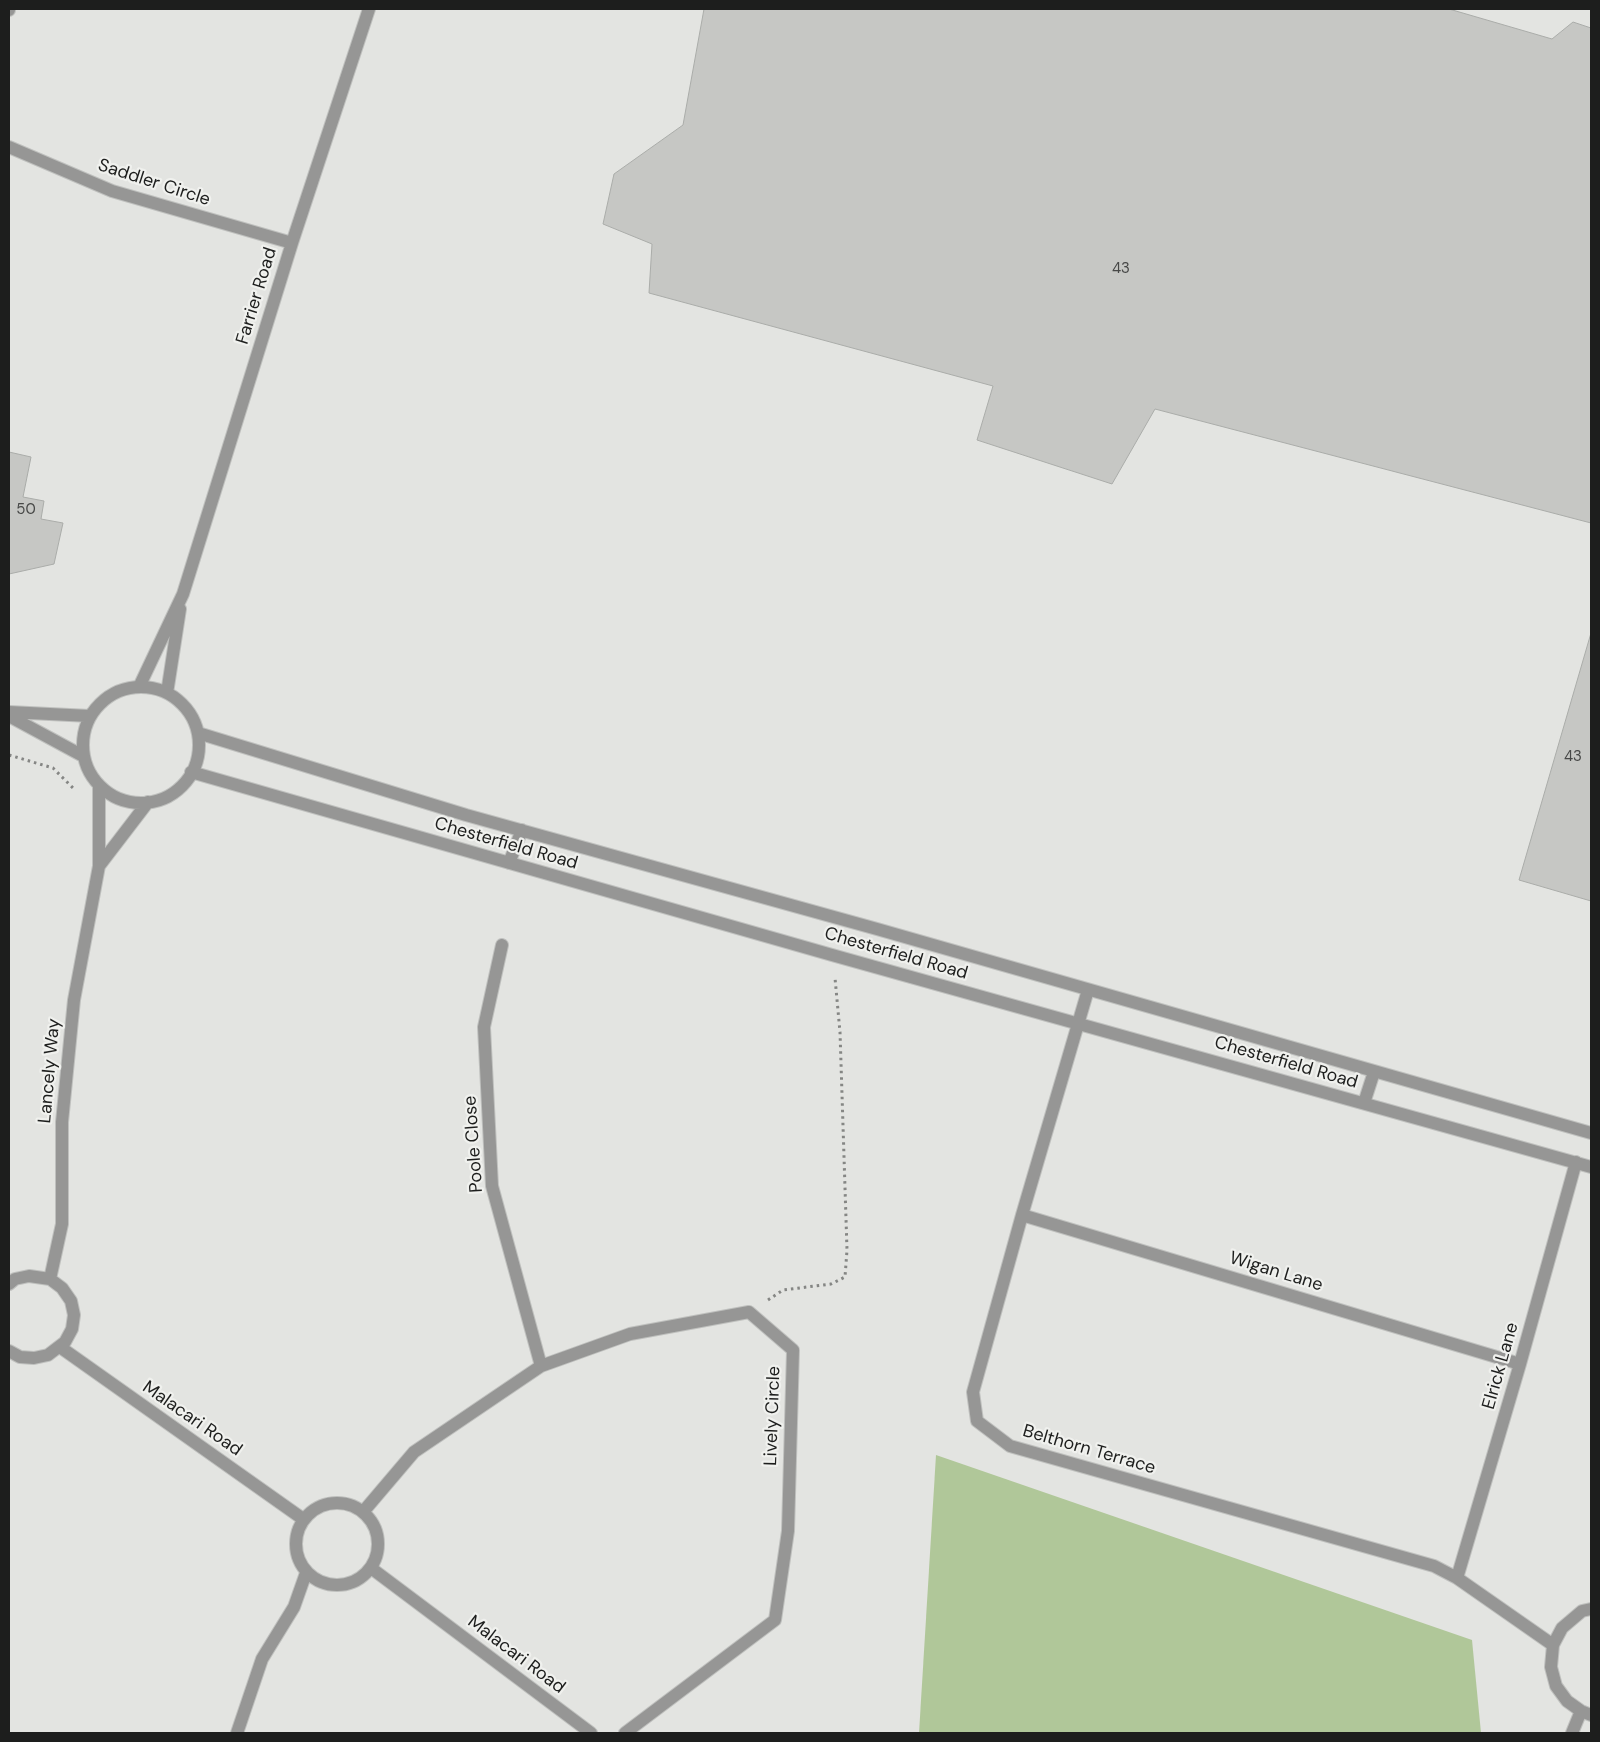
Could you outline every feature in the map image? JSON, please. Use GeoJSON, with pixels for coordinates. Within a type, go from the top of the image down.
{"type":"FeatureCollection","features":[{"type":"Feature","properties":{"kind":"street","name":"Farrier Road"},"geometry":{"type":"LineString","coordinates":[[140,687],[183,594],[292,244],[369,9]]}},
{"type":"Feature","properties":{"kind":"street","name":"Saddler Circle"},"geometry":{"type":"LineString","coordinates":[[9,147],[112,191],[292,244]]}},
{"type":"Feature","properties":{"kind":"street","name":"Farrier Road"},"geometry":{"type":"LineString","coordinates":[[167,693],[183,594]]}},
{"type":"Feature","properties":{"kind":"street"},"geometry":{"type":"LineString","coordinates":[[140,687],[167,693],[179,701],[191,716],[198,733],[200,752],[191,772],[179,789],[167,796],[148,802],[128,801],[115,797],[99,785],[87,768],[84,756],[83,736],[90,716],[102,701],[119,691],[140,687]]}},
{"type":"Feature","properties":{"kind":"street"},"geometry":{"type":"LineString","coordinates":[[9,712],[90,716]]}},
{"type":"Feature","properties":{"kind":"street"},"geometry":{"type":"LineString","coordinates":[[9,716],[84,756]]}},
{"type":"Feature","properties":{"kind":"street","name":"Chesterfield Road"},"geometry":{"type":"LineString","coordinates":[[198,733],[457,812],[1591,1133]]}},
{"type":"Feature","properties":{"kind":"street","name":"Chesterfield Road"},"geometry":{"type":"LineString","coordinates":[[191,772],[509,864],[1591,1167]]}},
{"type":"Feature","properties":{"kind":"street","name":"Lancely Way"},"geometry":{"type":"LineString","coordinates":[[50,1280],[62,1224],[62,1122],[74,1000],[99,866],[99,785]]}},
{"type":"Feature","properties":{"kind":"street","name":"Lancely Way"},"geometry":{"type":"LineString","coordinates":[[99,866],[148,802]]}},
{"type":"Feature","properties":{"kind":"street"},"geometry":{"type":"LineString","coordinates":[[509,864],[522,830]]}},
{"type":"Feature","properties":{"kind":"street","name":"Poole Close"},"geometry":{"type":"LineString","coordinates":[[502,945],[484,1027],[492,1186],[541,1366]]}},
{"type":"Feature","properties":{"kind":"street","name":"Belthorn Terrace"},"geometry":{"type":"LineString","coordinates":[[1088,990],[1022,1215],[973,1392],[976,1421],[1010,1446],[1434,1566],[1457,1578],[1553,1645]]}},
{"type":"Feature","properties":{"kind":"street"},"geometry":{"type":"LineString","coordinates":[[1364,1103],[1374,1072]]}},
{"type":"Feature","properties":{"kind":"street","name":"Elrick Lane"},"geometry":{"type":"LineString","coordinates":[[1457,1578],[1520,1364],[1576,1162]]}},
{"type":"Feature","properties":{"kind":"street","name":"Wigan Lane"},"geometry":{"type":"LineString","coordinates":[[1022,1215],[1520,1364]]}},
{"type":"Feature","properties":{"kind":"street"},"geometry":{"type":"LineString","coordinates":[[9,1284],[29,1276],[50,1280],[62,1288],[71,1301],[74,1315],[72,1329],[65,1342],[48,1355],[34,1358],[20,1356],[9,1351]]}},
{"type":"Feature","properties":{"kind":"street"},"geometry":{"type":"LineString","coordinates":[[363,1512],[414,1452],[541,1366],[630,1334],[749,1312]]}},
{"type":"Feature","properties":{"kind":"street","name":"Lively Circle"},"geometry":{"type":"LineString","coordinates":[[625,1733],[774,1620],[788,1531],[793,1350],[749,1312]]}},
{"type":"Feature","properties":{"kind":"street","name":"Malacari Road"},"geometry":{"type":"LineString","coordinates":[[60,1347],[303,1518]]}},
{"type":"Feature","properties":{"kind":"street"},"geometry":{"type":"LineString","coordinates":[[335,1502],[349,1504],[363,1512],[372,1522],[378,1538],[377,1555],[371,1568],[360,1578],[344,1585],[329,1585],[317,1581],[306,1573],[297,1558],[295,1544],[296,1531],[303,1518],[312,1510],[335,1502]]}},
{"type":"Feature","properties":{"kind":"street","name":"Malacari Road"},"geometry":{"type":"LineString","coordinates":[[371,1568],[591,1733]]}},
{"type":"Feature","properties":{"kind":"street"},"geometry":{"type":"LineString","coordinates":[[237,1733],[262,1659],[294,1607],[306,1573]]}},
{"type":"Feature","properties":{"kind":"street"},"geometry":{"type":"LineString","coordinates":[[1572,1733],[1586,1713],[1567,1702],[1556,1686],[1551,1667],[1553,1645],[1562,1628],[1582,1611],[1591,1609]]}},
{"type":"Feature","properties":{"kind":"path"},"geometry":{"type":"LineString","coordinates":[[9,755],[53,768],[99,813]]}},
{"type":"Feature","properties":{"kind":"path"},"geometry":{"type":"LineString","coordinates":[[749,1312],[783,1290],[831,1284],[845,1277],[847,1250],[840,1032],[832,955]]}},
{"type":"Feature","properties":{"kind":"green space"},"geometry":{"type":"Polygon","coordinates":[[[936,1455],[1472,1640],[1481,1733],[919,1733],[936,1455]]]}},
{"type":"Feature","properties":{"kind":"building"},"geometry":{"type":"Polygon","coordinates":[[[704,9],[1449,9],[1552,39],[1573,22],[1591,28],[1591,523],[1155,409],[1112,484],[977,440],[993,386],[649,293],[652,244],[603,224],[614,174],[683,125],[704,9]]]}},
{"type":"Feature","properties":{"kind":"building"},"geometry":{"type":"Polygon","coordinates":[[[9,452],[31,457],[23,497],[44,501],[41,519],[63,523],[54,564],[9,574],[9,452]]]}},
{"type":"Feature","properties":{"kind":"building"},"geometry":{"type":"Polygon","coordinates":[[[1591,633],[1591,901],[1519,880],[1591,633]]]}}]}
